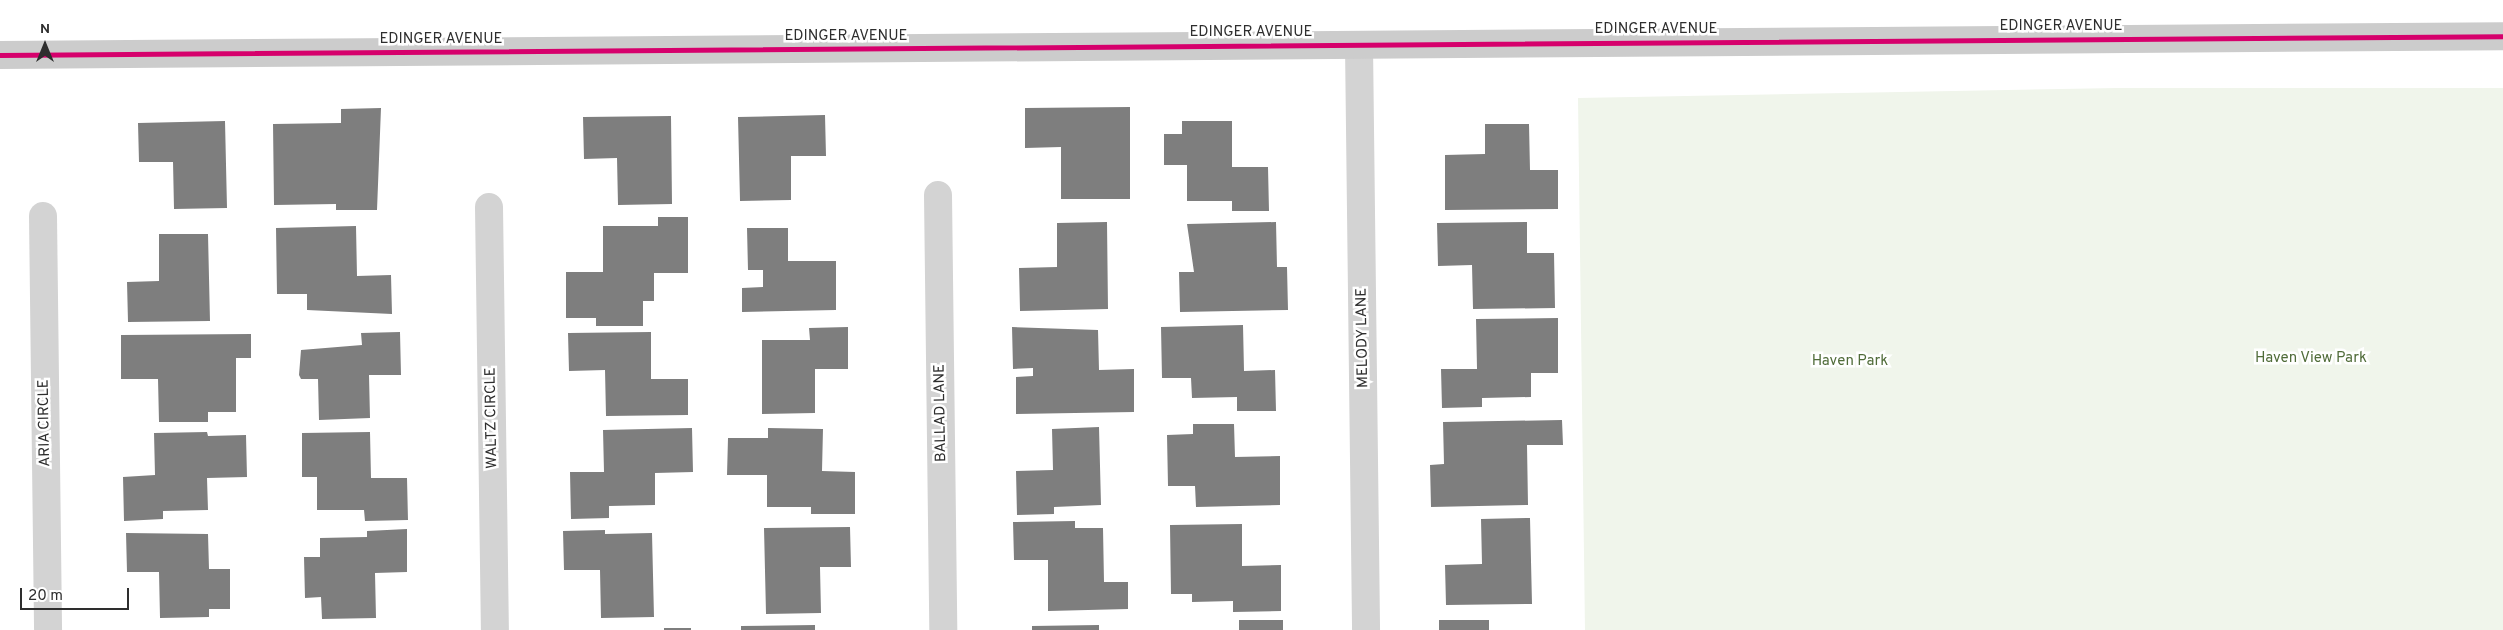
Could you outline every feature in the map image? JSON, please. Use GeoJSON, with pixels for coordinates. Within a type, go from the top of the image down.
{"type":"FeatureCollection","features":[{"type":"Feature","properties":{"kind":"main road","name":"EDINGER AVENUE"},"geometry":{"type":"LineString","coordinates":[[0,55],[2503,36]]}},
{"type":"Feature","properties":{"kind":"street","name":"MELODY LANE"},"geometry":{"type":"LineString","coordinates":[[1359,45],[1366,630]]}},
{"type":"Feature","properties":{"kind":"street","name":"BALLAD LANE"},"geometry":{"type":"LineString","coordinates":[[938,195],[943,630]]}},
{"type":"Feature","properties":{"kind":"street","name":"WALTZ CIRCLE"},"geometry":{"type":"LineString","coordinates":[[489,207],[495,630]]}},
{"type":"Feature","properties":{"kind":"street","name":"ARIA CIRCLE"},"geometry":{"type":"LineString","coordinates":[[43,216],[48,630]]}},
{"type":"Feature","properties":{"kind":"green space"},"geometry":{"type":"Polygon","coordinates":[[[2117,88],[2503,88],[2503,630],[1585,630],[1578,98],[2117,88]]]}},
{"type":"Feature","properties":{"kind":"building"},"geometry":{"type":"Polygon","coordinates":[[[1130,107],[1130,199],[1061,199],[1061,147],[1025,148],[1025,108],[1130,107]]]}},
{"type":"Feature","properties":{"kind":"building"},"geometry":{"type":"Polygon","coordinates":[[[381,108],[377,210],[336,210],[336,204],[274,205],[273,124],[341,123],[341,109],[381,108]]]}},
{"type":"Feature","properties":{"kind":"building"},"geometry":{"type":"Polygon","coordinates":[[[825,115],[826,156],[791,156],[791,200],[740,201],[738,117],[825,115]]]}},
{"type":"Feature","properties":{"kind":"building"},"geometry":{"type":"Polygon","coordinates":[[[671,116],[672,204],[618,205],[617,158],[584,159],[583,117],[671,116]]]}},
{"type":"Feature","properties":{"kind":"building"},"geometry":{"type":"Polygon","coordinates":[[[225,121],[227,208],[174,209],[173,162],[139,162],[138,123],[225,121]]]}},
{"type":"Feature","properties":{"kind":"building"},"geometry":{"type":"Polygon","coordinates":[[[1182,121],[1232,121],[1232,167],[1268,167],[1269,211],[1232,211],[1232,201],[1187,201],[1187,165],[1164,165],[1164,134],[1182,134],[1182,121]]]}},
{"type":"Feature","properties":{"kind":"building"},"geometry":{"type":"Polygon","coordinates":[[[1485,124],[1529,124],[1530,170],[1558,170],[1558,209],[1445,210],[1445,155],[1485,154],[1485,124]]]}},
{"type":"Feature","properties":{"kind":"building"},"geometry":{"type":"Polygon","coordinates":[[[658,217],[688,217],[688,273],[654,273],[654,301],[643,301],[643,326],[596,326],[596,318],[566,318],[566,272],[603,272],[603,226],[658,226],[658,217]]]}},
{"type":"Feature","properties":{"kind":"building"},"geometry":{"type":"Polygon","coordinates":[[[1107,222],[1108,309],[1020,311],[1019,268],[1057,267],[1057,223],[1107,222]]]}},
{"type":"Feature","properties":{"kind":"building"},"geometry":{"type":"Polygon","coordinates":[[[1276,222],[1277,267],[1287,267],[1288,310],[1180,312],[1179,272],[1194,272],[1187,224],[1276,222]]]}},
{"type":"Feature","properties":{"kind":"building"},"geometry":{"type":"Polygon","coordinates":[[[1527,222],[1527,253],[1554,253],[1555,308],[1473,309],[1472,265],[1438,266],[1437,223],[1527,222]]]}},
{"type":"Feature","properties":{"kind":"building"},"geometry":{"type":"Polygon","coordinates":[[[356,226],[357,276],[391,275],[392,314],[307,310],[307,294],[277,294],[276,228],[356,226]]]}},
{"type":"Feature","properties":{"kind":"building"},"geometry":{"type":"Polygon","coordinates":[[[747,228],[788,228],[788,261],[836,261],[836,310],[742,312],[742,288],[763,287],[763,270],[748,270],[747,228]]]}},
{"type":"Feature","properties":{"kind":"building"},"geometry":{"type":"Polygon","coordinates":[[[159,234],[208,234],[210,321],[128,322],[127,282],[159,281],[159,234]]]}},
{"type":"Feature","properties":{"kind":"building"},"geometry":{"type":"Polygon","coordinates":[[[1558,318],[1558,373],[1531,373],[1531,397],[1482,398],[1482,407],[1442,408],[1441,369],[1477,369],[1476,319],[1558,318]]]}},
{"type":"Feature","properties":{"kind":"building"},"geometry":{"type":"Polygon","coordinates":[[[1243,325],[1244,371],[1275,370],[1276,411],[1237,411],[1237,397],[1192,398],[1191,378],[1162,378],[1161,327],[1243,325]]]}},
{"type":"Feature","properties":{"kind":"building"},"geometry":{"type":"Polygon","coordinates":[[[848,327],[848,369],[815,369],[815,413],[762,414],[762,340],[810,340],[809,328],[848,327]]]}},
{"type":"Feature","properties":{"kind":"building"},"geometry":{"type":"Polygon","coordinates":[[[1012,327],[1098,330],[1099,370],[1134,369],[1134,412],[1016,414],[1016,377],[1033,376],[1033,368],[1013,369],[1012,327]]]}},
{"type":"Feature","properties":{"kind":"building"},"geometry":{"type":"Polygon","coordinates":[[[400,332],[401,375],[369,375],[370,418],[319,420],[318,379],[301,379],[299,375],[301,350],[362,345],[361,333],[400,332]]]}},
{"type":"Feature","properties":{"kind":"building"},"geometry":{"type":"Polygon","coordinates":[[[651,332],[651,379],[688,379],[688,415],[606,416],[605,370],[569,371],[568,333],[651,332]]]}},
{"type":"Feature","properties":{"kind":"building"},"geometry":{"type":"Polygon","coordinates":[[[251,334],[251,358],[236,358],[236,412],[208,412],[208,422],[159,422],[158,379],[121,379],[121,335],[251,334]]]}},
{"type":"Feature","properties":{"kind":"building"},"geometry":{"type":"Polygon","coordinates":[[[1562,420],[1563,445],[1527,445],[1528,505],[1431,507],[1430,465],[1444,464],[1443,422],[1562,420]]]}},
{"type":"Feature","properties":{"kind":"building"},"geometry":{"type":"Polygon","coordinates":[[[1193,424],[1234,424],[1235,457],[1280,456],[1280,505],[1196,507],[1195,486],[1168,486],[1167,435],[1193,434],[1193,424]]]}},
{"type":"Feature","properties":{"kind":"building"},"geometry":{"type":"Polygon","coordinates":[[[1099,427],[1101,505],[1054,507],[1054,514],[1017,515],[1016,471],[1053,470],[1052,429],[1099,427]]]}},
{"type":"Feature","properties":{"kind":"building"},"geometry":{"type":"Polygon","coordinates":[[[692,428],[693,472],[655,473],[655,505],[609,506],[609,518],[571,519],[570,472],[604,472],[603,430],[692,428]]]}},
{"type":"Feature","properties":{"kind":"building"},"geometry":{"type":"Polygon","coordinates":[[[768,428],[823,429],[822,471],[855,472],[855,514],[811,514],[811,507],[767,507],[767,475],[727,475],[728,438],[768,438],[768,428]]]}},
{"type":"Feature","properties":{"kind":"building"},"geometry":{"type":"Polygon","coordinates":[[[207,432],[208,436],[246,435],[247,477],[207,478],[208,510],[163,511],[163,519],[124,521],[123,477],[155,475],[154,433],[207,432]]]}},
{"type":"Feature","properties":{"kind":"building"},"geometry":{"type":"Polygon","coordinates":[[[370,432],[371,478],[407,478],[408,520],[365,521],[364,510],[317,510],[317,477],[302,477],[302,433],[370,432]]]}},
{"type":"Feature","properties":{"kind":"building"},"geometry":{"type":"Polygon","coordinates":[[[1530,518],[1532,604],[1446,605],[1445,565],[1482,564],[1481,519],[1530,518]]]}},
{"type":"Feature","properties":{"kind":"building"},"geometry":{"type":"Polygon","coordinates":[[[1075,521],[1075,528],[1103,528],[1104,582],[1128,582],[1128,609],[1048,611],[1048,560],[1014,560],[1013,522],[1075,521]]]}},
{"type":"Feature","properties":{"kind":"building"},"geometry":{"type":"Polygon","coordinates":[[[1242,524],[1242,566],[1281,565],[1281,611],[1233,612],[1233,601],[1192,602],[1192,594],[1171,594],[1170,525],[1242,524]]]}},
{"type":"Feature","properties":{"kind":"building"},"geometry":{"type":"Polygon","coordinates":[[[850,527],[851,567],[820,567],[821,613],[766,614],[764,528],[850,527]]]}},
{"type":"Feature","properties":{"kind":"building"},"geometry":{"type":"Polygon","coordinates":[[[407,529],[407,572],[375,573],[376,618],[322,619],[321,597],[305,598],[304,557],[320,557],[320,538],[367,537],[367,531],[407,529]]]}},
{"type":"Feature","properties":{"kind":"building"},"geometry":{"type":"Polygon","coordinates":[[[605,530],[605,534],[652,533],[654,617],[601,618],[600,570],[564,570],[563,531],[605,530]]]}},
{"type":"Feature","properties":{"kind":"building"},"geometry":{"type":"Polygon","coordinates":[[[126,533],[208,534],[209,569],[230,569],[230,609],[209,609],[209,617],[160,618],[159,572],[127,572],[126,533]]]}},
{"type":"Feature","properties":{"kind":"building"},"geometry":{"type":"Polygon","coordinates":[[[1239,620],[1283,620],[1283,630],[1239,630],[1239,620]]]}},
{"type":"Feature","properties":{"kind":"building"},"geometry":{"type":"Polygon","coordinates":[[[1439,620],[1489,620],[1489,630],[1439,630],[1439,620]]]}},
{"type":"Feature","properties":{"kind":"building"},"geometry":{"type":"Polygon","coordinates":[[[815,625],[815,630],[741,630],[741,626],[815,625]]]}},
{"type":"Feature","properties":{"kind":"building"},"geometry":{"type":"Polygon","coordinates":[[[1099,625],[1099,630],[1032,630],[1032,626],[1099,625]]]}},
{"type":"Feature","properties":{"kind":"building"},"geometry":{"type":"Polygon","coordinates":[[[664,628],[691,628],[691,630],[664,630],[664,628]]]}},
{"type":"Feature","properties":{"kind":"cycle path"},"geometry":{"type":"LineString","coordinates":[[0,55],[2503,36]]}},
{"type":"Feature","properties":{"kind":"park label","name":"Haven View Park"},"geometry":{"type":"Point","coordinates":[2311,359]}},
{"type":"Feature","properties":{"kind":"park label","name":"Haven Park"},"geometry":{"type":"Point","coordinates":[1850,362]}}]}
